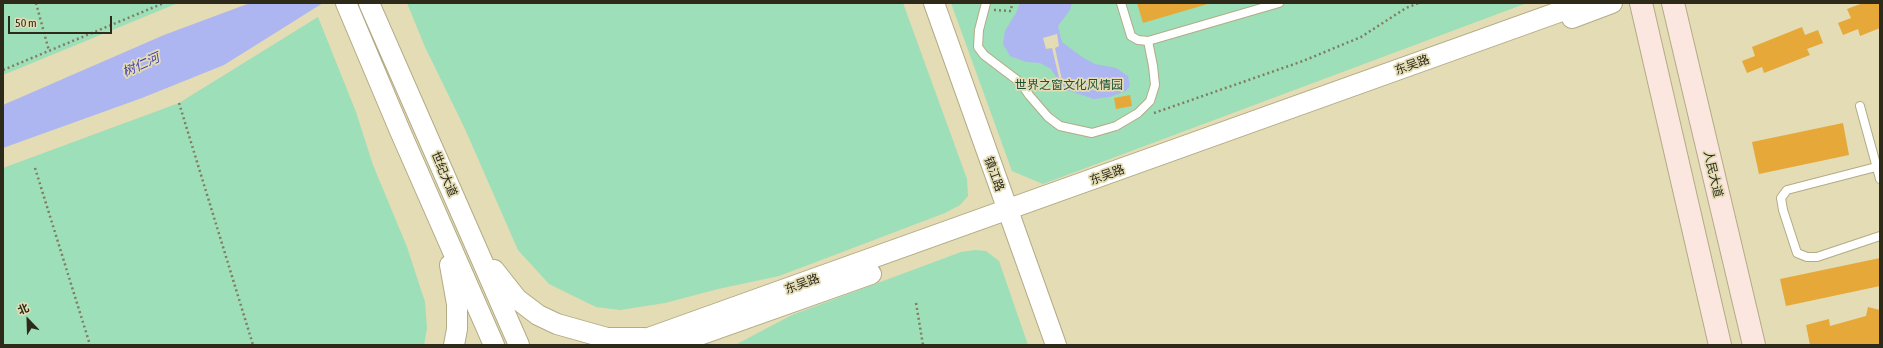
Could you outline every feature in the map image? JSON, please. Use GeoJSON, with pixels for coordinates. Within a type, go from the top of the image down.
{"type":"FeatureCollection","features":[{"type":"Feature","properties":{"kind":"main road"},"geometry":{"type":"LineString","coordinates":[[1641,3],[1720,345]]}},
{"type":"Feature","properties":{"kind":"main road","name":"人民大道"},"geometry":{"type":"LineString","coordinates":[[1673,3],[1754,345]]}},
{"type":"Feature","properties":{"kind":"street","name":"世纪大道"},"geometry":{"type":"LineString","coordinates":[[369,3],[519,345]]}},
{"type":"Feature","properties":{"kind":"street","name":"镇江路"},"geometry":{"type":"LineString","coordinates":[[934,3],[1056,345]]}},
{"type":"Feature","properties":{"kind":"street","name":"东吴路"},"geometry":{"type":"LineString","coordinates":[[671,345],[1584,3]]}},
{"type":"Feature","properties":{"kind":"street","name":"东吴路"},"geometry":{"type":"LineString","coordinates":[[629,345],[1010,217],[1612,3]]}},
{"type":"Feature","properties":{"kind":"street","name":"世纪大道"},"geometry":{"type":"LineString","coordinates":[[346,4],[400,132],[494,345]]}},
{"type":"Feature","properties":{"kind":"street"},"geometry":{"type":"LineString","coordinates":[[400,132],[452,271],[458,304],[457,329],[454,345]]}},
{"type":"Feature","properties":{"kind":"street"},"geometry":{"type":"LineString","coordinates":[[470,236],[500,279],[513,294],[538,315],[557,324],[607,338],[650,338]]}},
{"type":"Feature","properties":{"kind":"lane"},"geometry":{"type":"LineString","coordinates":[[1122,3],[1130,36],[1138,40],[1148,41],[1279,3]]}},
{"type":"Feature","properties":{"kind":"lane"},"geometry":{"type":"LineString","coordinates":[[986,6],[979,30],[978,47],[984,55],[1022,83],[1029,95],[1048,117],[1060,126],[1092,133],[1116,126],[1138,113],[1150,101],[1155,85],[1148,41]]}},
{"type":"Feature","properties":{"kind":"lane"},"geometry":{"type":"LineString","coordinates":[[1860,106],[1878,167],[1880,179]]}},
{"type":"Feature","properties":{"kind":"lane"},"geometry":{"type":"LineString","coordinates":[[1878,167],[1787,190],[1782,198],[1783,210],[1797,253],[1806,257],[1817,257],[1880,236]]}},
{"type":"Feature","properties":{"kind":"path"},"geometry":{"type":"LineString","coordinates":[[36,3],[49,51]]}},
{"type":"Feature","properties":{"kind":"path"},"geometry":{"type":"LineString","coordinates":[[3,70],[164,3]]}},
{"type":"Feature","properties":{"kind":"path"},"geometry":{"type":"LineString","coordinates":[[986,6],[1011,11],[1012,3]]}},
{"type":"Feature","properties":{"kind":"path"},"geometry":{"type":"LineString","coordinates":[[1151,114],[1303,61],[1361,37],[1406,8],[1419,3]]}},
{"type":"Feature","properties":{"kind":"path"},"geometry":{"type":"LineString","coordinates":[[179,103],[253,345]]}},
{"type":"Feature","properties":{"kind":"path"},"geometry":{"type":"LineString","coordinates":[[35,168],[90,345]]}},
{"type":"Feature","properties":{"kind":"path"},"geometry":{"type":"LineString","coordinates":[[916,303],[923,345]]}},
{"type":"Feature","properties":{"kind":"green space"},"geometry":{"type":"Polygon","coordinates":[[[3,3],[178,3],[3,75],[3,3]]]}},
{"type":"Feature","properties":{"kind":"green space"},"geometry":{"type":"Polygon","coordinates":[[[407,3],[903,3],[967,179],[968,196],[960,205],[945,213],[779,276],[718,289],[665,303],[620,310],[596,307],[549,284],[518,250],[465,129],[425,47],[407,3]]]}},
{"type":"Feature","properties":{"kind":"green space","name":"世界之窗文化风情园"},"geometry":{"type":"Polygon","coordinates":[[[951,3],[1527,3],[1043,184],[1012,171],[951,3]]]}},
{"type":"Feature","properties":{"kind":"green space"},"geometry":{"type":"Polygon","coordinates":[[[318,17],[356,112],[373,165],[407,247],[425,302],[427,328],[424,345],[3,345],[3,168],[179,103],[318,17]]]}},
{"type":"Feature","properties":{"kind":"green space"},"geometry":{"type":"Polygon","coordinates":[[[975,250],[986,251],[999,261],[1028,345],[735,345],[792,315],[961,252],[975,250]]]}},
{"type":"Feature","properties":{"kind":"water","name":"树仁河"},"geometry":{"type":"Polygon","coordinates":[[[250,3],[323,3],[224,65],[142,98],[3,148],[3,105],[164,35],[250,3]]]}},
{"type":"Feature","properties":{"kind":"water"},"geometry":{"type":"Polygon","coordinates":[[[1020,3],[1072,3],[1070,10],[1058,26],[1062,42],[1082,57],[1095,64],[1116,68],[1128,76],[1130,86],[1126,91],[1110,97],[1094,99],[1064,89],[1051,69],[1040,63],[1026,62],[1010,56],[1003,44],[1005,31],[1020,3]]]}},
{"type":"Feature","properties":{"kind":"pier"},"geometry":{"type":"Polygon","coordinates":[[[1057,34],[1059,46],[1055,48],[1064,89],[1062,90],[1052,48],[1046,49],[1043,38],[1057,34]]]}},
{"type":"Feature","properties":{"kind":"building"},"geometry":{"type":"Polygon","coordinates":[[[1137,3],[1211,3],[1143,23],[1137,3]]]}},
{"type":"Feature","properties":{"kind":"building"},"geometry":{"type":"Polygon","coordinates":[[[1863,3],[1880,3],[1880,28],[1860,36],[1858,29],[1843,35],[1838,23],[1851,18],[1847,9],[1863,3]]]}},
{"type":"Feature","properties":{"kind":"building"},"geometry":{"type":"Polygon","coordinates":[[[1802,27],[1805,35],[1818,30],[1823,43],[1807,49],[1810,55],[1764,73],[1762,67],[1747,73],[1742,61],[1755,56],[1752,47],[1802,27]]]}},
{"type":"Feature","properties":{"kind":"building"},"geometry":{"type":"Polygon","coordinates":[[[1130,95],[1132,106],[1116,109],[1114,98],[1130,95]]]}},
{"type":"Feature","properties":{"kind":"building"},"geometry":{"type":"Polygon","coordinates":[[[1843,123],[1849,155],[1759,174],[1752,142],[1843,123]]]}},
{"type":"Feature","properties":{"kind":"building"},"geometry":{"type":"Polygon","coordinates":[[[1880,258],[1880,286],[1786,306],[1780,279],[1880,258]]]}},
{"type":"Feature","properties":{"kind":"building"},"geometry":{"type":"Polygon","coordinates":[[[1868,307],[1880,310],[1880,345],[1810,345],[1806,325],[1829,319],[1830,326],[1866,316],[1868,307]]]}}]}
